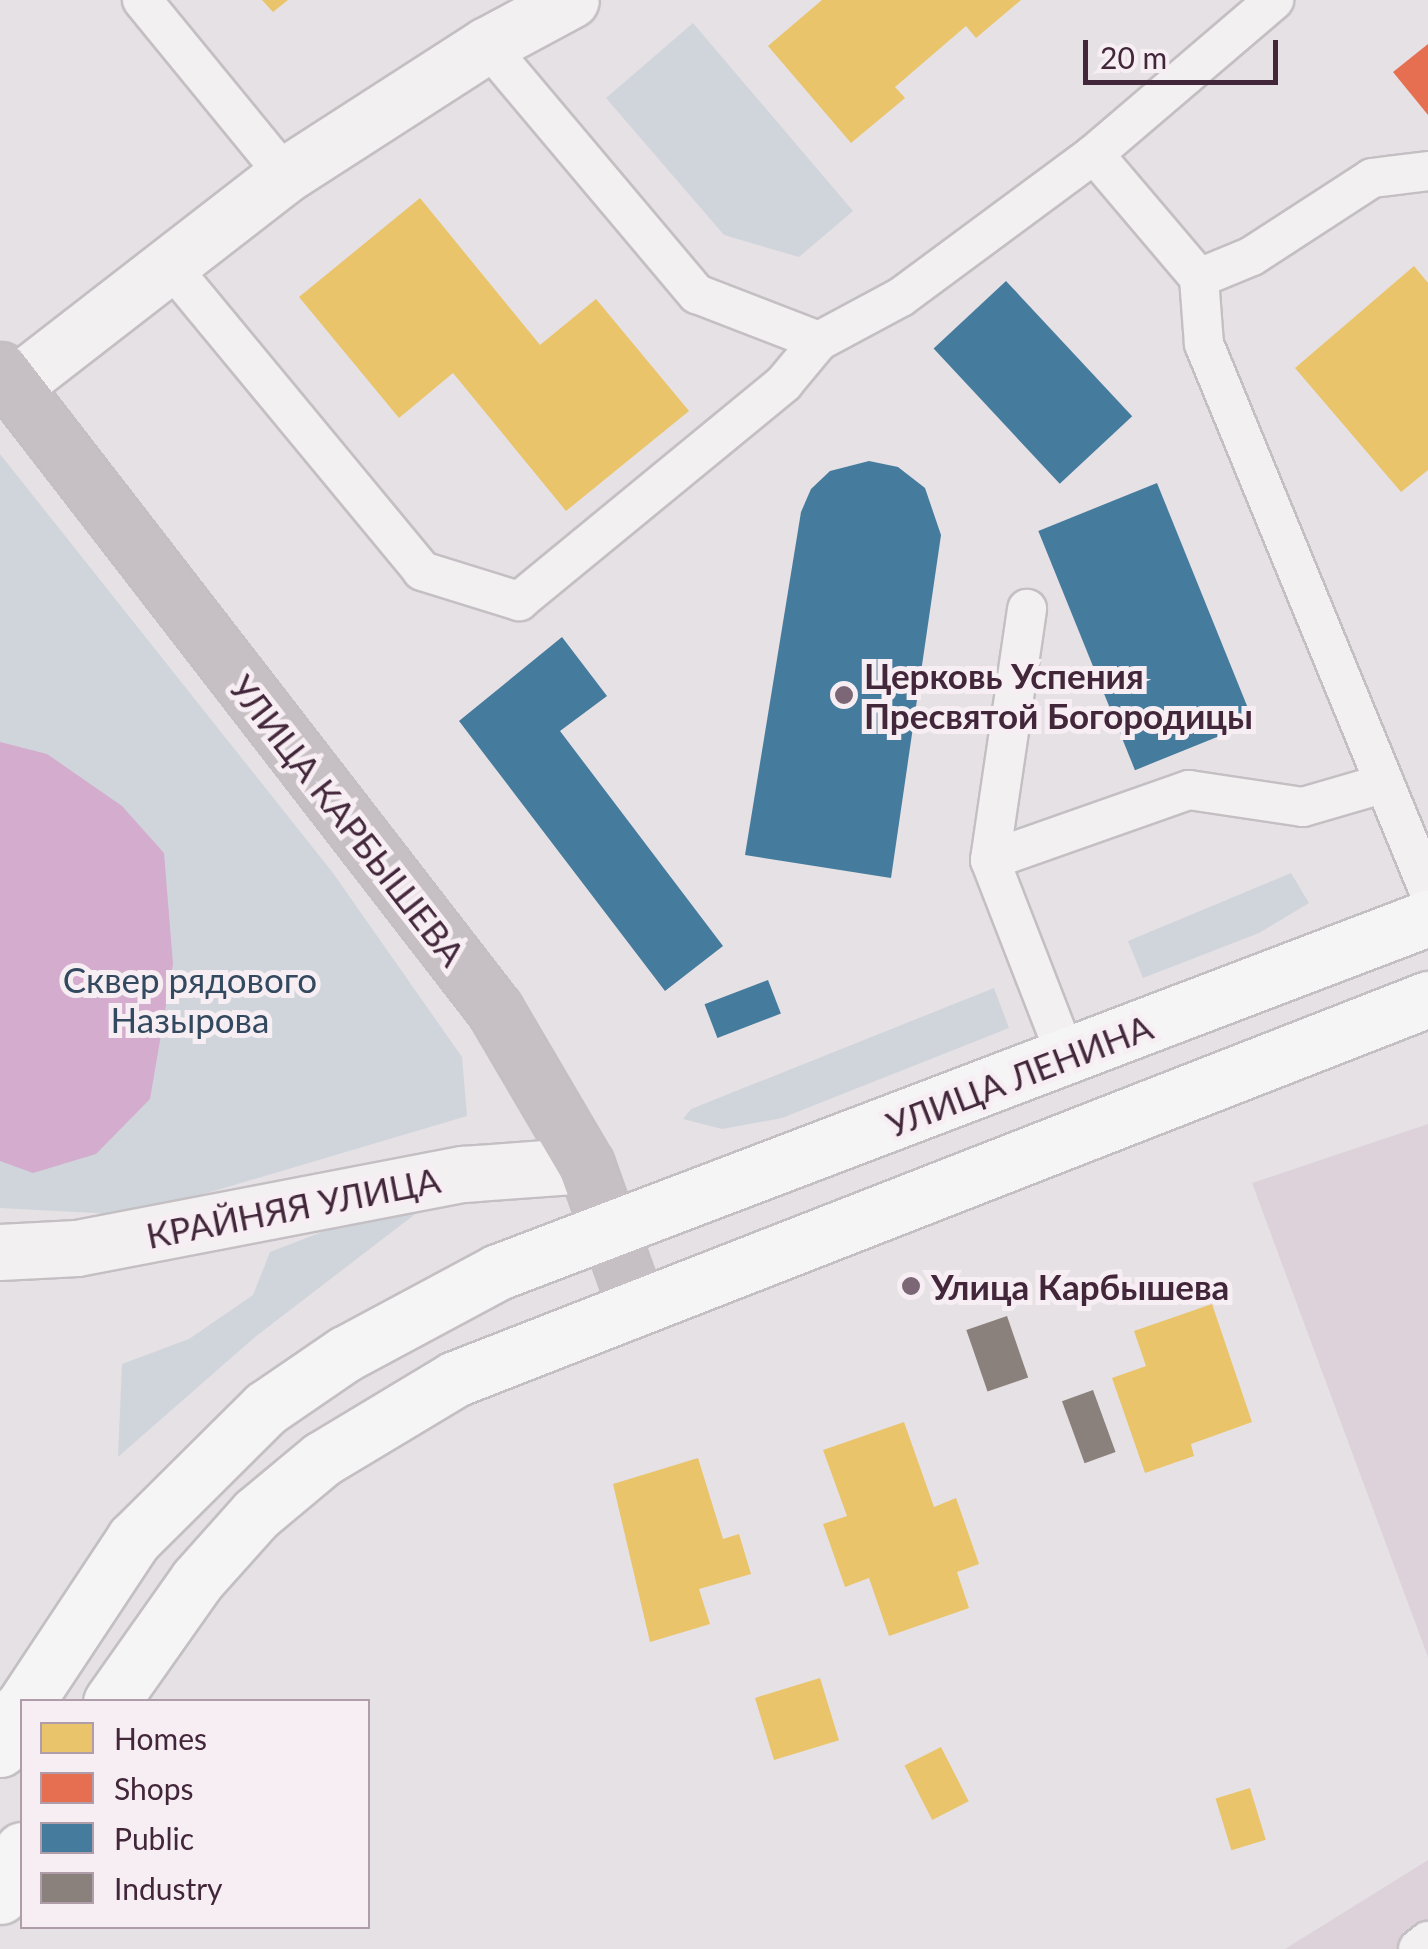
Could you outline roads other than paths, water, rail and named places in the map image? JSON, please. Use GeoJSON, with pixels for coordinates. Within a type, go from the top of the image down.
{"type":"FeatureCollection","features":[{"type":"Feature","properties":{"kind":"main road","name":"УЛИЦА ЛЕНИНА"},"geometry":{"type":"LineString","coordinates":[[27,1699],[134,1539],[266,1408],[344,1354],[498,1272],[1428,918]]}},
{"type":"Feature","properties":{"kind":"main road"},"geometry":{"type":"LineString","coordinates":[[113,1699],[198,1580],[256,1514],[322,1459],[454,1379],[1428,1000]]}},
{"type":"Feature","properties":{"kind":"main road","name":"УЛИЦА ЛЕНИНА"},"geometry":{"type":"LineString","coordinates":[[0,1749],[20,1712]]}},
{"type":"Feature","properties":{"kind":"main road"},"geometry":{"type":"LineString","coordinates":[[0,1896],[20,1854]]}},
{"type":"Feature","properties":{"kind":"street"},"geometry":{"type":"LineString","coordinates":[[6,378],[285,175],[487,45],[571,0]]}},
{"type":"Feature","properties":{"kind":"street","name":"УЛИЦА КАРБЫШЕВА"},"geometry":{"type":"LineString","coordinates":[[6,378],[495,1010],[586,1165],[636,1306]]}},
{"type":"Feature","properties":{"kind":"street","name":"КРАЙНЯЯ УЛИЦА"},"geometry":{"type":"LineString","coordinates":[[0,1252],[77,1248],[462,1174],[586,1165]]}},
{"type":"Feature","properties":{"kind":"lane"},"geometry":{"type":"LineString","coordinates":[[142,0],[285,175]]}},
{"type":"Feature","properties":{"kind":"lane"},"geometry":{"type":"LineString","coordinates":[[166,261],[422,571],[519,602],[784,383],[819,341],[901,296],[1094,154],[1274,0]]}},
{"type":"Feature","properties":{"kind":"lane"},"geometry":{"type":"LineString","coordinates":[[487,45],[697,294],[819,341]]}},
{"type":"Feature","properties":{"kind":"lane"},"geometry":{"type":"LineString","coordinates":[[1094,154],[1199,278],[1204,344],[1428,889]]}},
{"type":"Feature","properties":{"kind":"lane"},"geometry":{"type":"LineString","coordinates":[[1199,278],[1252,256],[1372,178],[1428,171]]}},
{"type":"Feature","properties":{"kind":"lane"},"geometry":{"type":"LineString","coordinates":[[1027,608],[990,860],[1066,1056]]}},
{"type":"Feature","properties":{"kind":"lane"},"geometry":{"type":"LineString","coordinates":[[990,860],[1190,790],[1303,807],[1385,784]]}},
{"type":"Feature","properties":{"kind":"lane"},"geometry":{"type":"LineString","coordinates":[[1418,1949],[1428,1941]]}},
{"type":"Feature","properties":{"kind":"place","name":"Церковь Успения Пресвятой Богородицы"},"geometry":{"type":"Point","coordinates":[844,695]}},
{"type":"Feature","properties":{"kind":"place","name":"Улица Карбышева"},"geometry":{"type":"Point","coordinates":[911,1286]}},
{"type":"Feature","properties":{"kind":"park label","name":"Сквер рядового Назырова"},"geometry":{"type":"Point","coordinates":[190,999]}}]}
